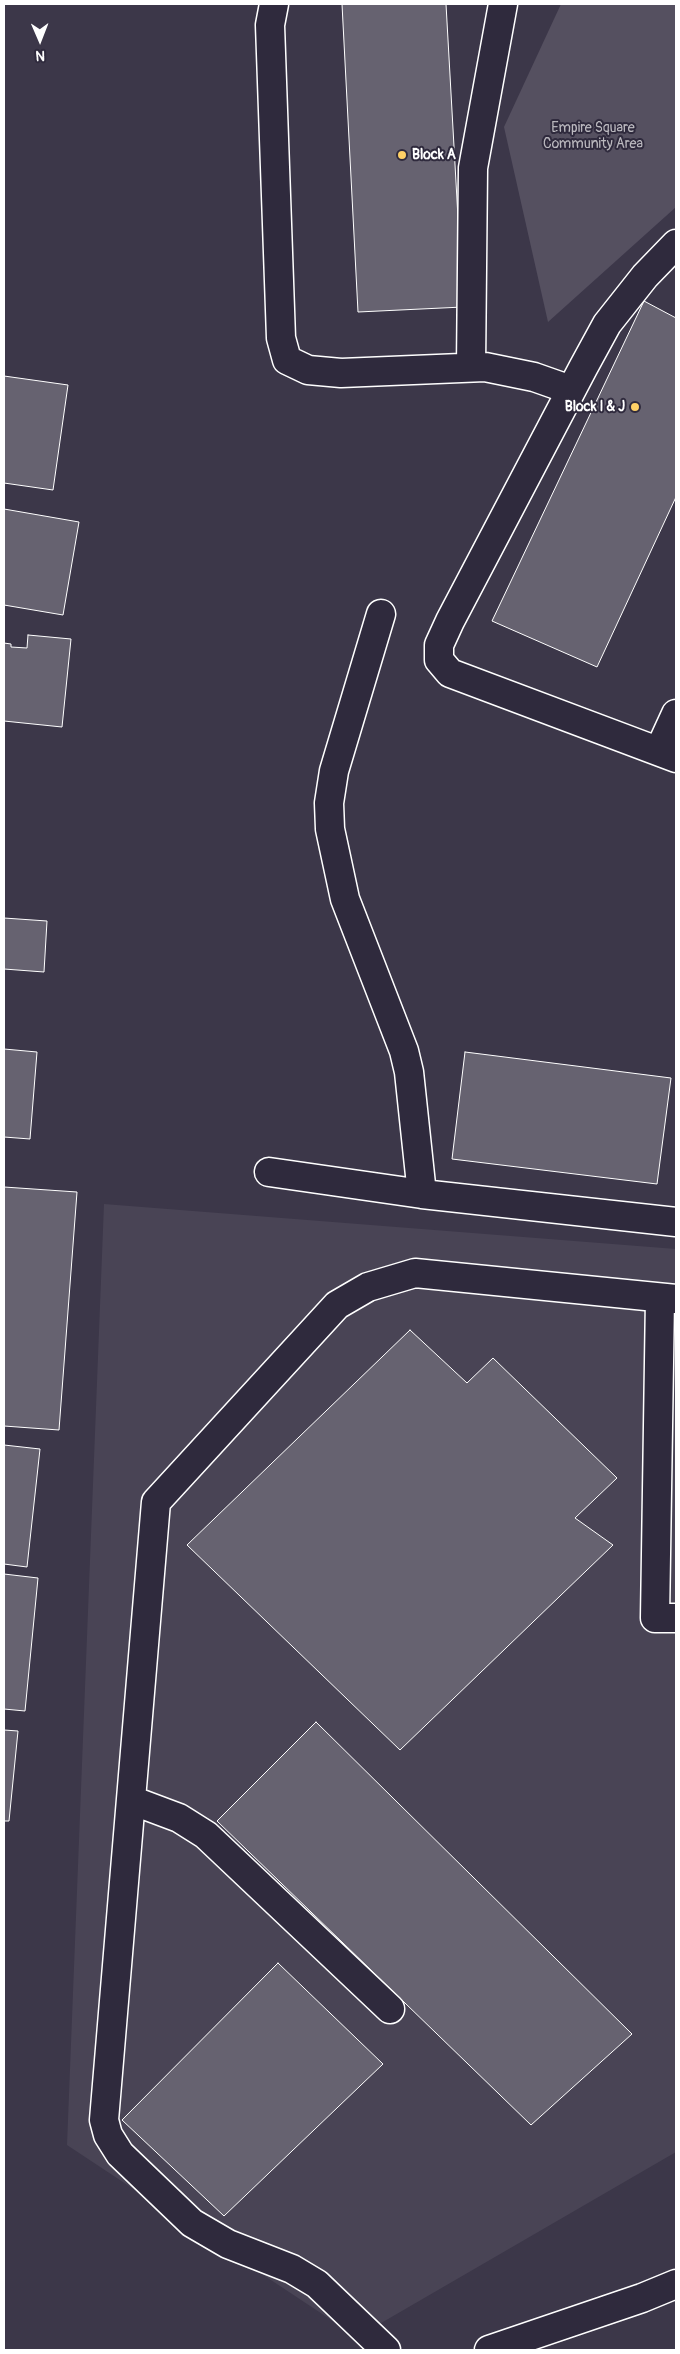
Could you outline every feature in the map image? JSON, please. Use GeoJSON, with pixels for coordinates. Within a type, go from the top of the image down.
{"type":"FeatureCollection","features":[{"type":"Feature","properties":{"kind":"lane"},"geometry":{"type":"LineString","coordinates":[[274,4],[270,25],[281,338],[287,360],[308,370],[341,373],[471,367],[508,371],[571,390]]}},
{"type":"Feature","properties":{"kind":"lane"},"geometry":{"type":"LineString","coordinates":[[471,367],[473,168],[503,4]]}},
{"type":"Feature","properties":{"kind":"lane"},"geometry":{"type":"LineString","coordinates":[[676,244],[645,276],[607,324],[450,621],[439,645],[438,660],[450,673],[668,755],[676,714]]}},
{"type":"Feature","properties":{"kind":"lane"},"geometry":{"type":"LineString","coordinates":[[381,614],[334,771],[330,803],[330,829],[345,899],[404,1051],[409,1072],[422,1194]]}},
{"type":"Feature","properties":{"kind":"lane"},"geometry":{"type":"LineString","coordinates":[[269,1172],[422,1194],[676,1222]]}},
{"type":"Feature","properties":{"kind":"lane"},"geometry":{"type":"LineString","coordinates":[[386,2350],[317,2284],[292,2269],[228,2244],[192,2222],[120,2154],[108,2135],[104,2120],[156,1502],[337,1305],[368,1287],[414,1273],[668,1299],[655,1618],[676,1618]]}},
{"type":"Feature","properties":{"kind":"lane"},"geometry":{"type":"LineString","coordinates":[[130,1800],[179,1818],[206,1835],[390,2010]]}},
{"type":"Feature","properties":{"kind":"lane"},"geometry":{"type":"LineString","coordinates":[[489,2350],[642,2298],[676,2284]]}},
{"type":"Feature","properties":{"kind":"shaded area"},"geometry":{"type":"Polygon","coordinates":[[[104,1204],[676,1249],[676,2152],[357,2337],[67,2145],[104,1204]]]}},
{"type":"Feature","properties":{"kind":"green space","name":"Empire Square Community Area"},"geometry":{"type":"Polygon","coordinates":[[[561,4],[676,4],[676,207],[548,322],[504,127],[561,4]]]}},
{"type":"Feature","properties":{"kind":"building","name":"Block A"},"geometry":{"type":"Polygon","coordinates":[[[342,4],[446,4],[463,307],[358,312],[342,4]]]}},
{"type":"Feature","properties":{"kind":"building","name":"Block I & J"},"geometry":{"type":"Polygon","coordinates":[[[644,301],[676,318],[676,497],[597,667],[492,621],[644,301]]]}},
{"type":"Feature","properties":{"kind":"building"},"geometry":{"type":"Polygon","coordinates":[[[4,376],[68,385],[53,490],[4,483],[4,376]]]}},
{"type":"Feature","properties":{"kind":"building"},"geometry":{"type":"Polygon","coordinates":[[[4,509],[79,522],[63,615],[4,605],[4,509]]]}},
{"type":"Feature","properties":{"kind":"building"},"geometry":{"type":"Polygon","coordinates":[[[28,635],[71,639],[62,727],[4,721],[4,643],[11,644],[11,647],[27,648],[28,635]]]}},
{"type":"Feature","properties":{"kind":"building"},"geometry":{"type":"Polygon","coordinates":[[[4,918],[47,921],[44,972],[4,969],[4,918]]]}},
{"type":"Feature","properties":{"kind":"building"},"geometry":{"type":"Polygon","coordinates":[[[4,1049],[37,1052],[30,1139],[4,1137],[4,1049]]]}},
{"type":"Feature","properties":{"kind":"building"},"geometry":{"type":"Polygon","coordinates":[[[465,1052],[671,1078],[657,1184],[452,1159],[465,1052]]]}},
{"type":"Feature","properties":{"kind":"building"},"geometry":{"type":"Polygon","coordinates":[[[4,1187],[77,1192],[59,1430],[4,1426],[4,1187]]]}},
{"type":"Feature","properties":{"kind":"building"},"geometry":{"type":"Polygon","coordinates":[[[410,1330],[467,1383],[493,1358],[617,1478],[575,1518],[613,1545],[400,1750],[187,1545],[410,1330]]]}},
{"type":"Feature","properties":{"kind":"building"},"geometry":{"type":"Polygon","coordinates":[[[4,1445],[40,1449],[27,1567],[4,1564],[4,1445]]]}},
{"type":"Feature","properties":{"kind":"building"},"geometry":{"type":"Polygon","coordinates":[[[4,1574],[38,1578],[25,1711],[4,1709],[4,1574]]]}},
{"type":"Feature","properties":{"kind":"building"},"geometry":{"type":"Polygon","coordinates":[[[316,1722],[632,2034],[531,2125],[217,1821],[316,1722]]]}},
{"type":"Feature","properties":{"kind":"building"},"geometry":{"type":"Polygon","coordinates":[[[4,1730],[18,1731],[9,1821],[4,1821],[4,1730]]]}},
{"type":"Feature","properties":{"kind":"building"},"geometry":{"type":"Polygon","coordinates":[[[278,1963],[383,2064],[224,2216],[122,2120],[278,1963]]]}},
{"type":"Feature","properties":{"kind":"place","name":"Block A"},"geometry":{"type":"Point","coordinates":[402,155]}},
{"type":"Feature","properties":{"kind":"place","name":"Block I & J"},"geometry":{"type":"Point","coordinates":[635,407]}}]}
